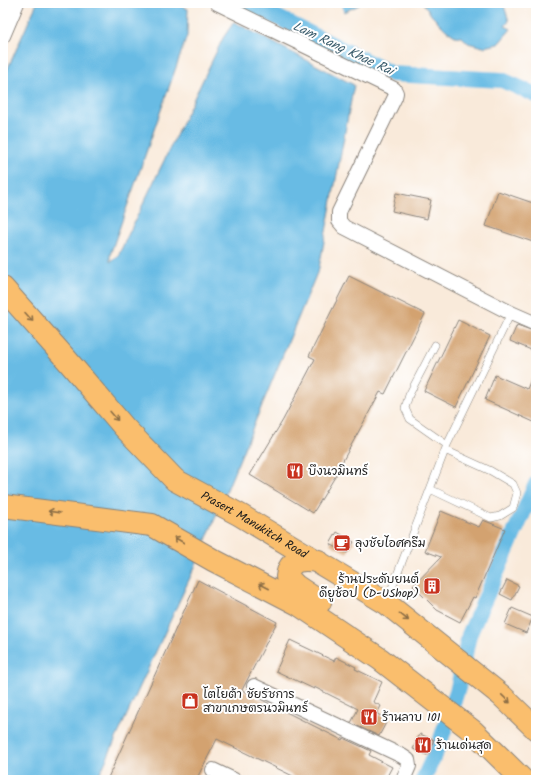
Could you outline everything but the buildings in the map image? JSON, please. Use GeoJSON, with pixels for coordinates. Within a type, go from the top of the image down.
{"type":"FeatureCollection","features":[{"type":"Feature","properties":{"kind":"main road","name":"Prasert Manukitch Road"},"geometry":{"type":"LineString","coordinates":[[3,288],[124,427],[175,480],[240,515],[386,603],[502,696],[536,729]]}},
{"type":"Feature","properties":{"kind":"main road"},"geometry":{"type":"LineString","coordinates":[[3,506],[152,525],[213,560],[298,604],[380,659],[451,712],[474,732],[523,780]]}},
{"type":"Feature","properties":{"kind":"main road"},"geometry":{"type":"LineString","coordinates":[[318,561],[304,559],[293,563],[288,570],[287,577],[296,586],[365,633],[442,692],[451,712]]}},
{"type":"Feature","properties":{"kind":"street"},"geometry":{"type":"LineString","coordinates":[[3,36],[17,3]]}},
{"type":"Feature","properties":{"kind":"street"},"geometry":{"type":"LineString","coordinates":[[217,3],[394,89],[396,93],[395,97],[339,212],[339,221],[344,227],[511,313],[536,324]]}},
{"type":"Feature","properties":{"kind":"street"},"geometry":{"type":"LineString","coordinates":[[254,686],[402,756],[408,760],[409,766],[403,780]]}},
{"type":"Feature","properties":{"kind":"street"},"geometry":{"type":"LineString","coordinates":[[213,770],[234,780]]}},
{"type":"Feature","properties":{"kind":"lane"},"geometry":{"type":"LineString","coordinates":[[386,603],[446,448],[511,313]]}},
{"type":"Feature","properties":{"kind":"lane"},"geometry":{"type":"LineString","coordinates":[[430,489],[491,518],[500,516],[512,508],[517,493],[513,484],[446,448],[410,419],[405,408],[409,395],[436,345]]}},
{"type":"Feature","properties":{"kind":"water"},"geometry":{"type":"Polygon","coordinates":[[[37,3],[175,3],[188,9],[187,36],[110,255],[110,262],[118,256],[223,38],[234,22],[354,85],[319,268],[194,569],[97,780],[3,780],[3,79],[37,3]]]}},
{"type":"Feature","properties":{"kind":"water"},"geometry":{"type":"Polygon","coordinates":[[[341,3],[361,3],[344,12],[341,3]]]}},
{"type":"Feature","properties":{"kind":"water"},"geometry":{"type":"Polygon","coordinates":[[[423,3],[507,3],[504,6],[509,21],[505,26],[511,29],[498,44],[483,47],[468,43],[462,37],[455,36],[446,30],[432,16],[423,3]]]}},
{"type":"Feature","properties":{"kind":"waterway","name":"Lam Rang Khae Rai"},"geometry":{"type":"LineString","coordinates":[[248,3],[392,74],[502,80],[536,95]]}},
{"type":"Feature","properties":{"kind":"waterway"},"geometry":{"type":"LineString","coordinates":[[423,780],[439,745],[458,688],[469,635],[536,484]]}},
{"type":"Feature","properties":{"kind":"place","name":"บึงนวมินทร์"},"geometry":{"type":"Point","coordinates":[295,471]}},
{"type":"Feature","properties":{"kind":"place","name":"ลุงชัยไอศครีม"},"geometry":{"type":"Point","coordinates":[342,543]}},
{"type":"Feature","properties":{"kind":"place","name":"ร้านประดับยนต์ ดียูช้อป (D-UShop)"},"geometry":{"type":"Point","coordinates":[432,586]}},
{"type":"Feature","properties":{"kind":"place","name":"โตโยต้า ชัยรัชการ สาขาเกษตรนวมินทร์"},"geometry":{"type":"Point","coordinates":[190,701]}},
{"type":"Feature","properties":{"kind":"place","name":"ร้านลาบ 101"},"geometry":{"type":"Point","coordinates":[369,717]}},
{"type":"Feature","properties":{"kind":"place","name":"ร้านเด่นสุด"},"geometry":{"type":"Point","coordinates":[423,745]}}]}
